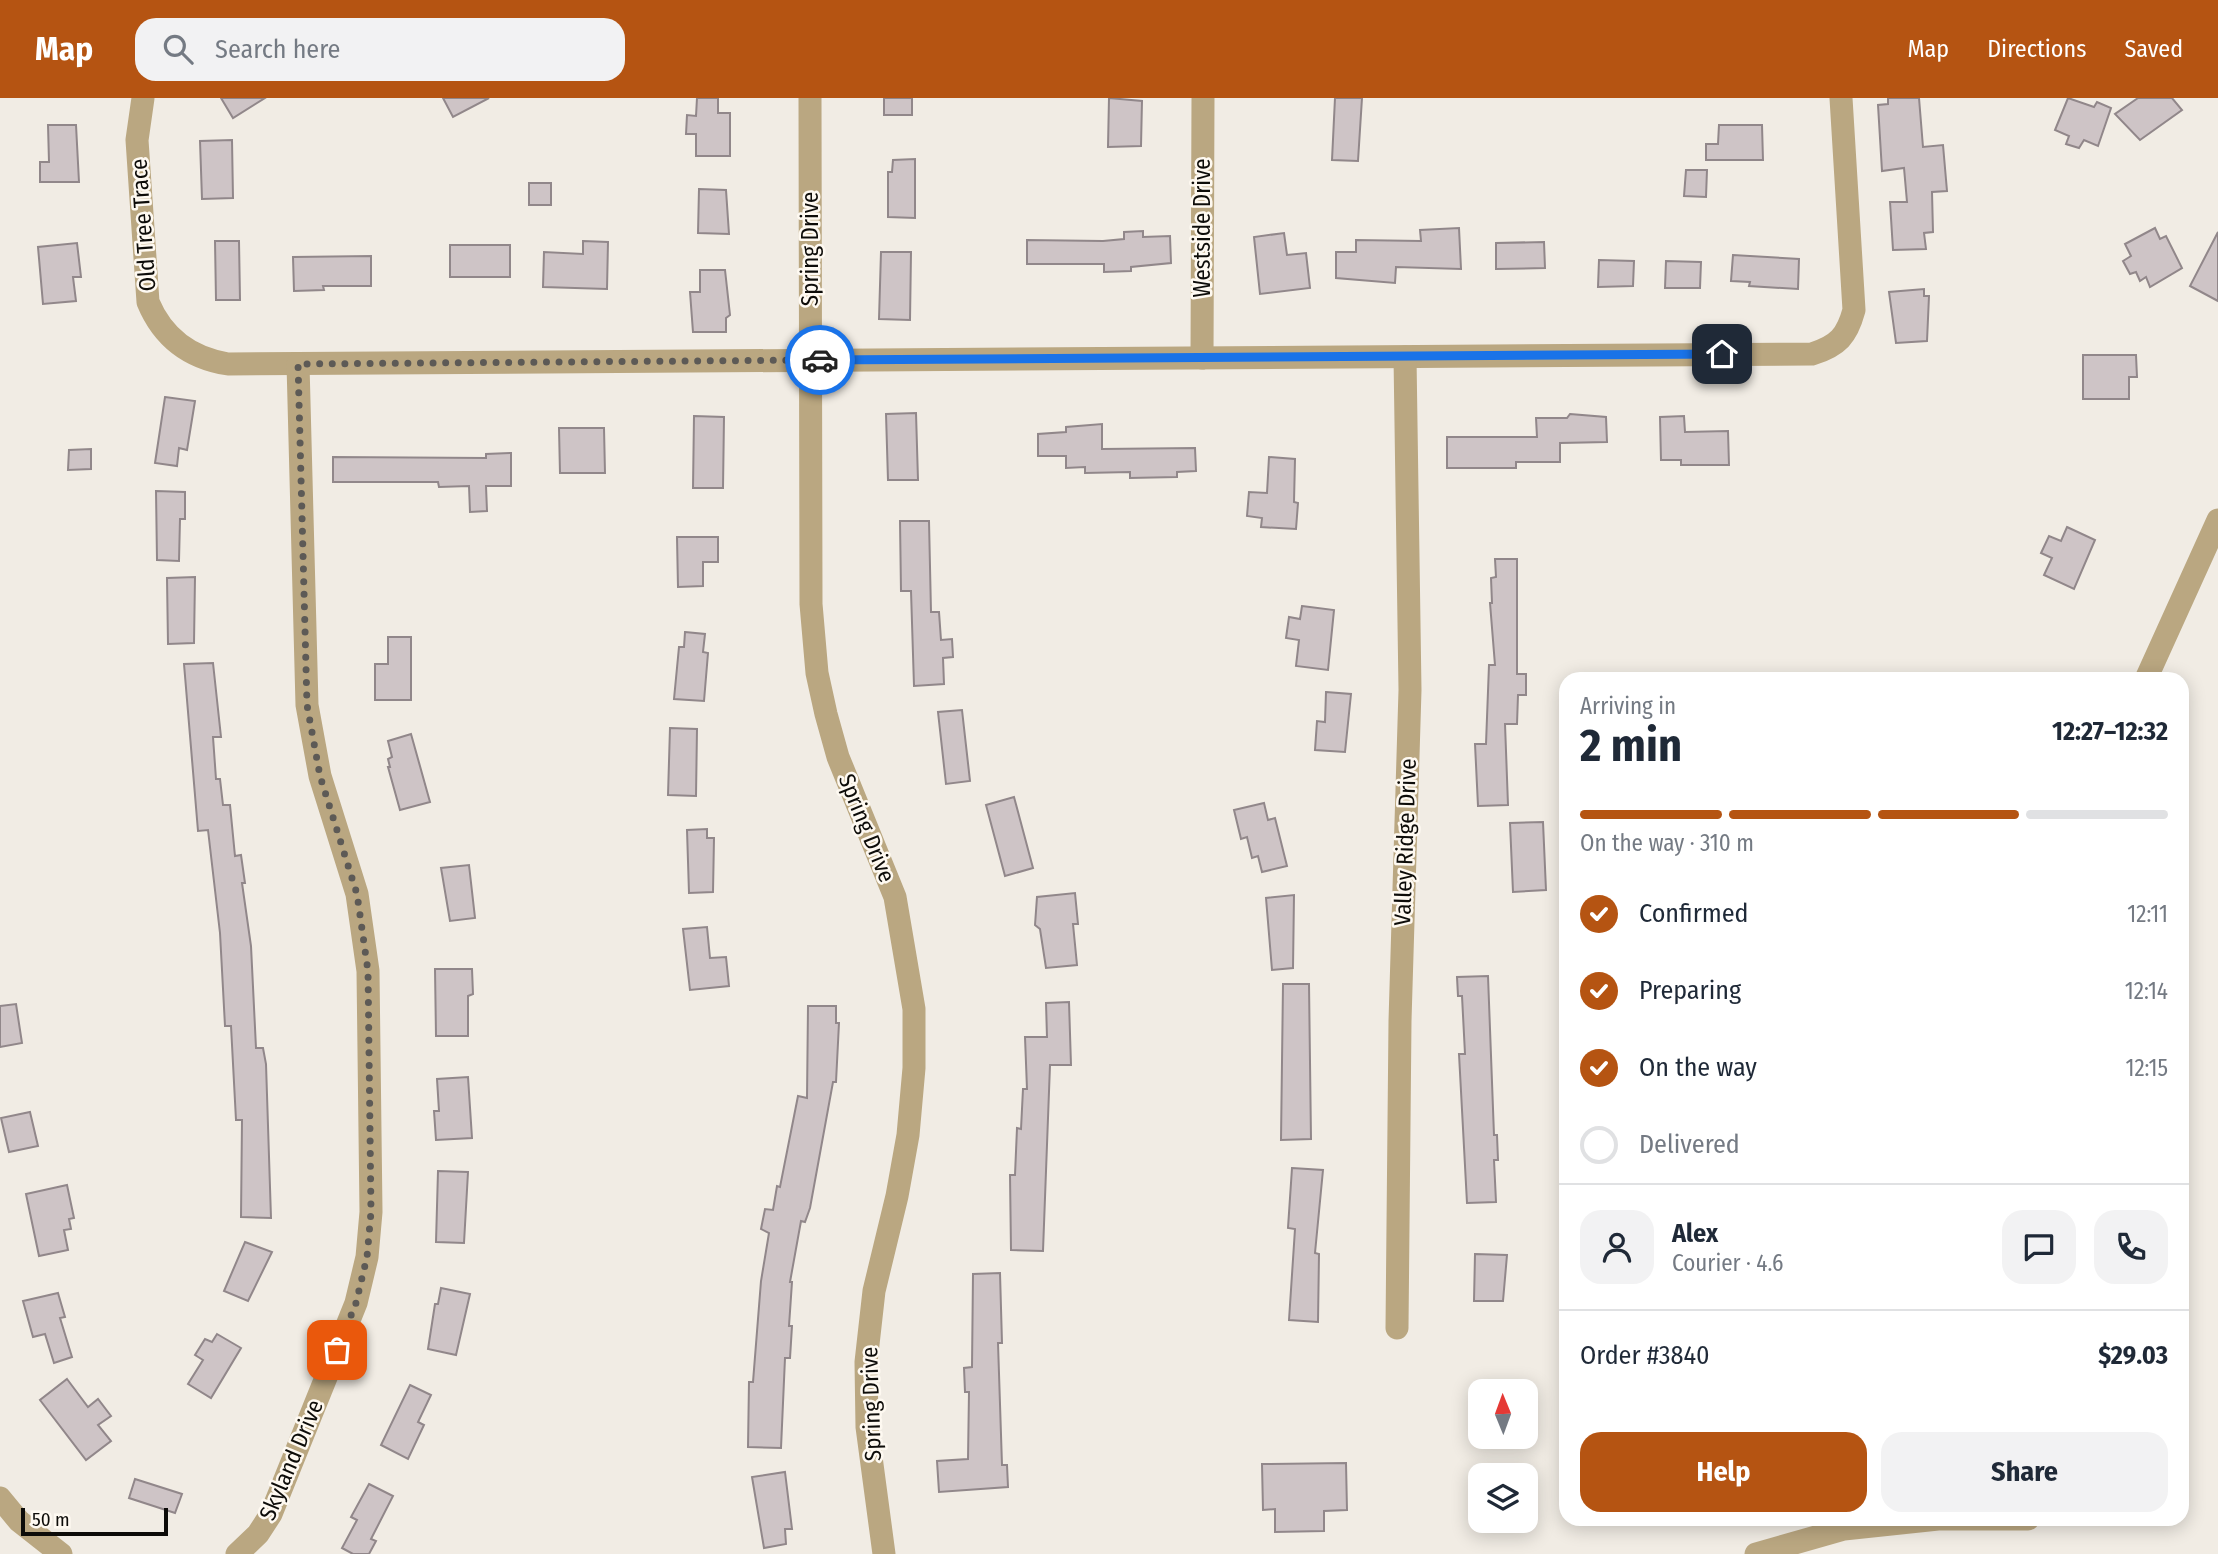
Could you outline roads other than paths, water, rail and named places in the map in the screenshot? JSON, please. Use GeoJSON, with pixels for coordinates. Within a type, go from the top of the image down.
{"type":"FeatureCollection","features":[{"type":"Feature","properties":{"kind":"street","name":"Old Tree Trace"},"geometry":{"type":"LineString","coordinates":[[143,98],[137,140],[144,281],[156,320],[177,345],[207,360],[228,364],[1812,354],[1833,347],[1848,332],[1854,310],[1841,98]]}},
{"type":"Feature","properties":{"kind":"street","name":"Spring Drive"},"geometry":{"type":"LineString","coordinates":[[810,98],[811,604],[817,673],[838,757],[895,897],[914,1009],[914,1068],[908,1135],[897,1196],[874,1291],[866,1362],[867,1427],[884,1554]]}},
{"type":"Feature","properties":{"kind":"street","name":"Westside Drive"},"geometry":{"type":"LineString","coordinates":[[1202,358],[1203,98]]}},
{"type":"Feature","properties":{"kind":"street","name":"Valley Ridge Drive"},"geometry":{"type":"LineString","coordinates":[[1397,1328],[1400,1021],[1410,690],[1405,356]]}},
{"type":"Feature","properties":{"kind":"street","name":"Skyland Drive"},"geometry":{"type":"LineString","coordinates":[[237,1554],[257,1534],[271,1514],[356,1303],[367,1257],[371,1212],[368,971],[357,894],[320,776],[307,705],[298,364]]}},
{"type":"Feature","properties":{"kind":"street"},"geometry":{"type":"LineString","coordinates":[[2149,672],[2218,520]]}},
{"type":"Feature","properties":{"kind":"street"},"geometry":{"type":"LineString","coordinates":[[0,1498],[19,1521],[61,1554]]}},
{"type":"Feature","properties":{"kind":"street"},"geometry":{"type":"LineString","coordinates":[[1756,1554],[1844,1529],[1872,1526]]}}]}
